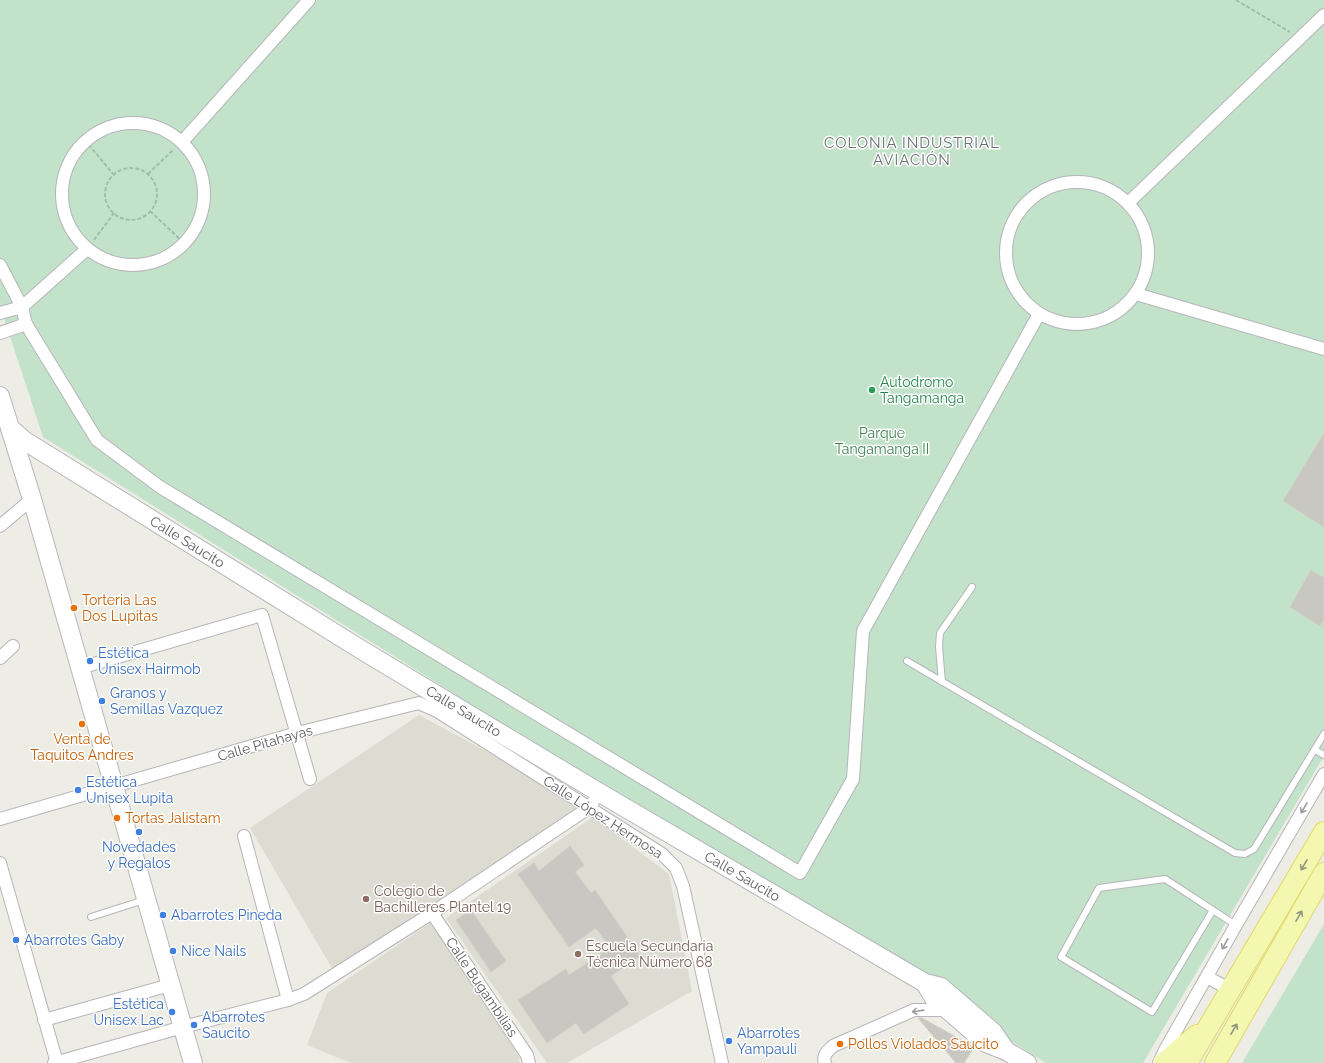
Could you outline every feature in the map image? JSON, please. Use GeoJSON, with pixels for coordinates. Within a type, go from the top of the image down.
{"type":"FeatureCollection","features":[{"type":"Feature","properties":{"kind":"main road"},"geometry":{"type":"LineString","coordinates":[[1187,1063],[1324,832]]}},
{"type":"Feature","properties":{"kind":"main road"},"geometry":{"type":"LineString","coordinates":[[1215,1063],[1324,873]]}},
{"type":"Feature","properties":{"kind":"main road"},"geometry":{"type":"LineString","coordinates":[[1164,1063],[1208,1026]]}},
{"type":"Feature","properties":{"kind":"street"},"geometry":{"type":"LineString","coordinates":[[182,142],[309,0]]}},
{"type":"Feature","properties":{"kind":"street"},"geometry":{"type":"LineString","coordinates":[[1128,203],[1324,14]]}},
{"type":"Feature","properties":{"kind":"street"},"geometry":{"type":"LineString","coordinates":[[130,122],[155,126],[182,142],[196,162],[204,186],[202,211],[192,234],[175,252],[144,265],[119,265],[96,256],[77,240],[65,218],[62,184],[70,160],[85,140],[106,127],[130,122]]}},
{"type":"Feature","properties":{"kind":"street"},"geometry":{"type":"LineString","coordinates":[[1086,182],[1106,188],[1128,203],[1137,214],[1145,233],[1148,254],[1145,275],[1136,294],[1128,303],[1113,315],[1095,323],[1076,325],[1058,322],[1039,314],[1024,302],[1012,283],[1006,261],[1007,238],[1016,217],[1030,199],[1047,188],[1066,183],[1086,182]]}},
{"type":"Feature","properties":{"kind":"street"},"geometry":{"type":"LineString","coordinates":[[0,313],[22,307],[87,249]]}},
{"type":"Feature","properties":{"kind":"street"},"geometry":{"type":"LineString","coordinates":[[0,265],[22,307],[26,324],[97,440],[160,487],[800,873],[853,779],[863,631],[1039,314]]}},
{"type":"Feature","properties":{"kind":"street"},"geometry":{"type":"LineString","coordinates":[[1136,294],[1324,349]]}},
{"type":"Feature","properties":{"kind":"street"},"geometry":{"type":"LineString","coordinates":[[0,333],[26,324]]}},
{"type":"Feature","properties":{"kind":"street"},"geometry":{"type":"LineString","coordinates":[[0,396],[32,500],[193,1063]]}},
{"type":"Feature","properties":{"kind":"street","name":"Calle Saucito"},"geometry":{"type":"LineString","coordinates":[[10,428],[25,441],[365,652],[595,800],[925,983],[941,987],[993,1032],[1006,1051]]}},
{"type":"Feature","properties":{"kind":"street"},"geometry":{"type":"LineString","coordinates":[[24,474],[27,465],[32,458],[38,455],[48,455]]}},
{"type":"Feature","properties":{"kind":"street"},"geometry":{"type":"LineString","coordinates":[[0,526],[32,500]]}},
{"type":"Feature","properties":{"kind":"street"},"geometry":{"type":"LineString","coordinates":[[80,668],[262,615],[310,779]]}},
{"type":"Feature","properties":{"kind":"street"},"geometry":{"type":"LineString","coordinates":[[0,658],[13,646]]}},
{"type":"Feature","properties":{"kind":"street","name":"Calle López Hermosa"},"geometry":{"type":"LineString","coordinates":[[419,703],[437,711],[595,800],[662,854],[676,868],[683,886],[722,1063]]}},
{"type":"Feature","properties":{"kind":"street","name":"Calle Pitahayas"},"geometry":{"type":"LineString","coordinates":[[0,819],[297,733],[419,703]]}},
{"type":"Feature","properties":{"kind":"street"},"geometry":{"type":"LineString","coordinates":[[1159,1063],[1236,925],[1324,774]]}},
{"type":"Feature","properties":{"kind":"street"},"geometry":{"type":"LineString","coordinates":[[0,864],[56,1063],[182,1027],[288,1000],[304,994],[432,913],[595,800]]}},
{"type":"Feature","properties":{"kind":"street"},"geometry":{"type":"LineString","coordinates":[[244,836],[288,1000]]}},
{"type":"Feature","properties":{"kind":"street","name":"Calle Bugambilias"},"geometry":{"type":"LineString","coordinates":[[432,913],[528,1059]]}},
{"type":"Feature","properties":{"kind":"street"},"geometry":{"type":"LineString","coordinates":[[1207,977],[1231,990]]}},
{"type":"Feature","properties":{"kind":"street","name":"Calle Saucito"},"geometry":{"type":"LineString","coordinates":[[925,983],[934,998],[986,1043],[1006,1051],[1027,1063]]}},
{"type":"Feature","properties":{"kind":"street"},"geometry":{"type":"LineString","coordinates":[[44,1020],[170,985]]}},
{"type":"Feature","properties":{"kind":"street"},"geometry":{"type":"LineString","coordinates":[[825,1063],[824,1060],[826,1052],[833,1046],[914,1010],[946,1009],[970,1013]]}},
{"type":"Feature","properties":{"kind":"lane"},"geometry":{"type":"LineString","coordinates":[[942,682],[939,647],[940,633],[972,587]]}},
{"type":"Feature","properties":{"kind":"lane"},"geometry":{"type":"LineString","coordinates":[[907,661],[1235,853],[1245,854],[1254,849],[1324,734]]}},
{"type":"Feature","properties":{"kind":"lane"},"geometry":{"type":"LineString","coordinates":[[1315,750],[1324,755]]}},
{"type":"Feature","properties":{"kind":"lane"},"geometry":{"type":"LineString","coordinates":[[1213,910],[1152,1012],[1061,957],[1099,888],[1165,879],[1213,910],[1236,925]]}},
{"type":"Feature","properties":{"kind":"lane"},"geometry":{"type":"LineString","coordinates":[[91,917],[146,900]]}},
{"type":"Feature","properties":{"kind":"path"},"geometry":{"type":"LineString","coordinates":[[1236,0],[1300,38]]}},
{"type":"Feature","properties":{"kind":"path"},"geometry":{"type":"LineString","coordinates":[[85,140],[113,174]]}},
{"type":"Feature","properties":{"kind":"path"},"geometry":{"type":"LineString","coordinates":[[148,174],[182,142]]}},
{"type":"Feature","properties":{"kind":"path"},"geometry":{"type":"LineString","coordinates":[[129,167],[138,168],[148,174],[156,186],[157,194],[155,204],[143,217],[127,220],[119,217],[106,204],[104,195],[108,182],[113,174],[120,169],[129,167]]}},
{"type":"Feature","properties":{"kind":"path"},"geometry":{"type":"LineString","coordinates":[[150,211],[184,243]]}},
{"type":"Feature","properties":{"kind":"path"},"geometry":{"type":"LineString","coordinates":[[87,249],[114,213]]}},
{"type":"Feature","properties":{"kind":"shaded area","name":"Colegio de Bachilleres Plantel 19"},"geometry":{"type":"Polygon","coordinates":[[[419,715],[585,804],[333,970],[250,828],[419,715]]]}},
{"type":"Feature","properties":{"kind":"shaded area","name":"Escuela Secundaria Técnica Número 68"},"geometry":{"type":"Polygon","coordinates":[[[593,817],[669,874],[692,991],[567,1063],[547,1063],[446,918],[593,817]]]}},
{"type":"Feature","properties":{"kind":"shaded area"},"geometry":{"type":"Polygon","coordinates":[[[436,919],[519,1057],[520,1063],[351,1063],[307,1045],[327,993],[436,919]]]}},
{"type":"Feature","properties":{"kind":"green space","name":"Parque Tangamanga II"},"geometry":{"type":"Polygon","coordinates":[[[0,0],[1324,0],[1324,756],[1143,1063],[1046,1063],[43,437],[0,306],[0,0]]]}},
{"type":"Feature","properties":{"kind":"green space"},"geometry":{"type":"Polygon","coordinates":[[[1324,924],[1324,1063],[1242,1063],[1324,924]]]}},
{"type":"Feature","properties":{"kind":"building"},"geometry":{"type":"Polygon","coordinates":[[[1324,433],[1324,527],[1283,501],[1324,433]]]}},
{"type":"Feature","properties":{"kind":"building"},"geometry":{"type":"Polygon","coordinates":[[[1311,570],[1324,578],[1324,620],[1320,626],[1290,607],[1311,570]]]}},
{"type":"Feature","properties":{"kind":"building"},"geometry":{"type":"Polygon","coordinates":[[[570,846],[584,865],[575,872],[591,893],[595,890],[640,956],[611,976],[629,1004],[584,1034],[576,1023],[547,1043],[518,1000],[566,969],[569,975],[610,948],[596,928],[569,947],[518,874],[534,863],[539,871],[570,846]]]}},
{"type":"Feature","properties":{"kind":"building"},"geometry":{"type":"Polygon","coordinates":[[[471,910],[506,961],[491,972],[456,920],[471,910]]]}},
{"type":"Feature","properties":{"kind":"building"},"geometry":{"type":"Polygon","coordinates":[[[918,1018],[922,1018],[974,1047],[964,1063],[956,1063],[918,1018]]]}},
{"type":"Feature","properties":{"kind":"place","name":"Autodromo Tangamanga"},"geometry":{"type":"Point","coordinates":[872,390]}},
{"type":"Feature","properties":{"kind":"place","name":"Torteria Las Dos Lupitas"},"geometry":{"type":"Point","coordinates":[74,608]}},
{"type":"Feature","properties":{"kind":"place","name":"Estética Unisex Hairmob"},"geometry":{"type":"Point","coordinates":[90,661]}},
{"type":"Feature","properties":{"kind":"place","name":"Granos y Semillas Vazquez"},"geometry":{"type":"Point","coordinates":[102,701]}},
{"type":"Feature","properties":{"kind":"place","name":"Venta de Taquitos Andres"},"geometry":{"type":"Point","coordinates":[82,724]}},
{"type":"Feature","properties":{"kind":"place","name":"Estética Unisex Lupita"},"geometry":{"type":"Point","coordinates":[78,790]}},
{"type":"Feature","properties":{"kind":"place","name":"Tortas Jalistam"},"geometry":{"type":"Point","coordinates":[117,818]}},
{"type":"Feature","properties":{"kind":"place","name":"Novedades y Regalos"},"geometry":{"type":"Point","coordinates":[139,832]}},
{"type":"Feature","properties":{"kind":"place","name":"Colegio de Bachilleres Plantel 19"},"geometry":{"type":"Point","coordinates":[366,899]}},
{"type":"Feature","properties":{"kind":"place","name":"Abarrotes Pineda"},"geometry":{"type":"Point","coordinates":[163,915]}},
{"type":"Feature","properties":{"kind":"place","name":"Abarrotes Gaby"},"geometry":{"type":"Point","coordinates":[16,940]}},
{"type":"Feature","properties":{"kind":"place","name":"Nice Nails"},"geometry":{"type":"Point","coordinates":[173,951]}},
{"type":"Feature","properties":{"kind":"place","name":"Escuela Secundaria Técnica Número 68"},"geometry":{"type":"Point","coordinates":[578,954]}},
{"type":"Feature","properties":{"kind":"place","name":"Estética Unisex Lac"},"geometry":{"type":"Point","coordinates":[172,1012]}},
{"type":"Feature","properties":{"kind":"place","name":"Abarrotes Saucito"},"geometry":{"type":"Point","coordinates":[194,1025]}},
{"type":"Feature","properties":{"kind":"place","name":"Abarrotes Yampauli"},"geometry":{"type":"Point","coordinates":[729,1041]}},
{"type":"Feature","properties":{"kind":"place","name":"Pollos Violados Saucito"},"geometry":{"type":"Point","coordinates":[840,1044]}},
{"type":"Feature","properties":{"kind":"district","name":"COLONIA INDUSTRIAL AVIACIÓN"},"geometry":{"type":"Point","coordinates":[912,152]}}]}
